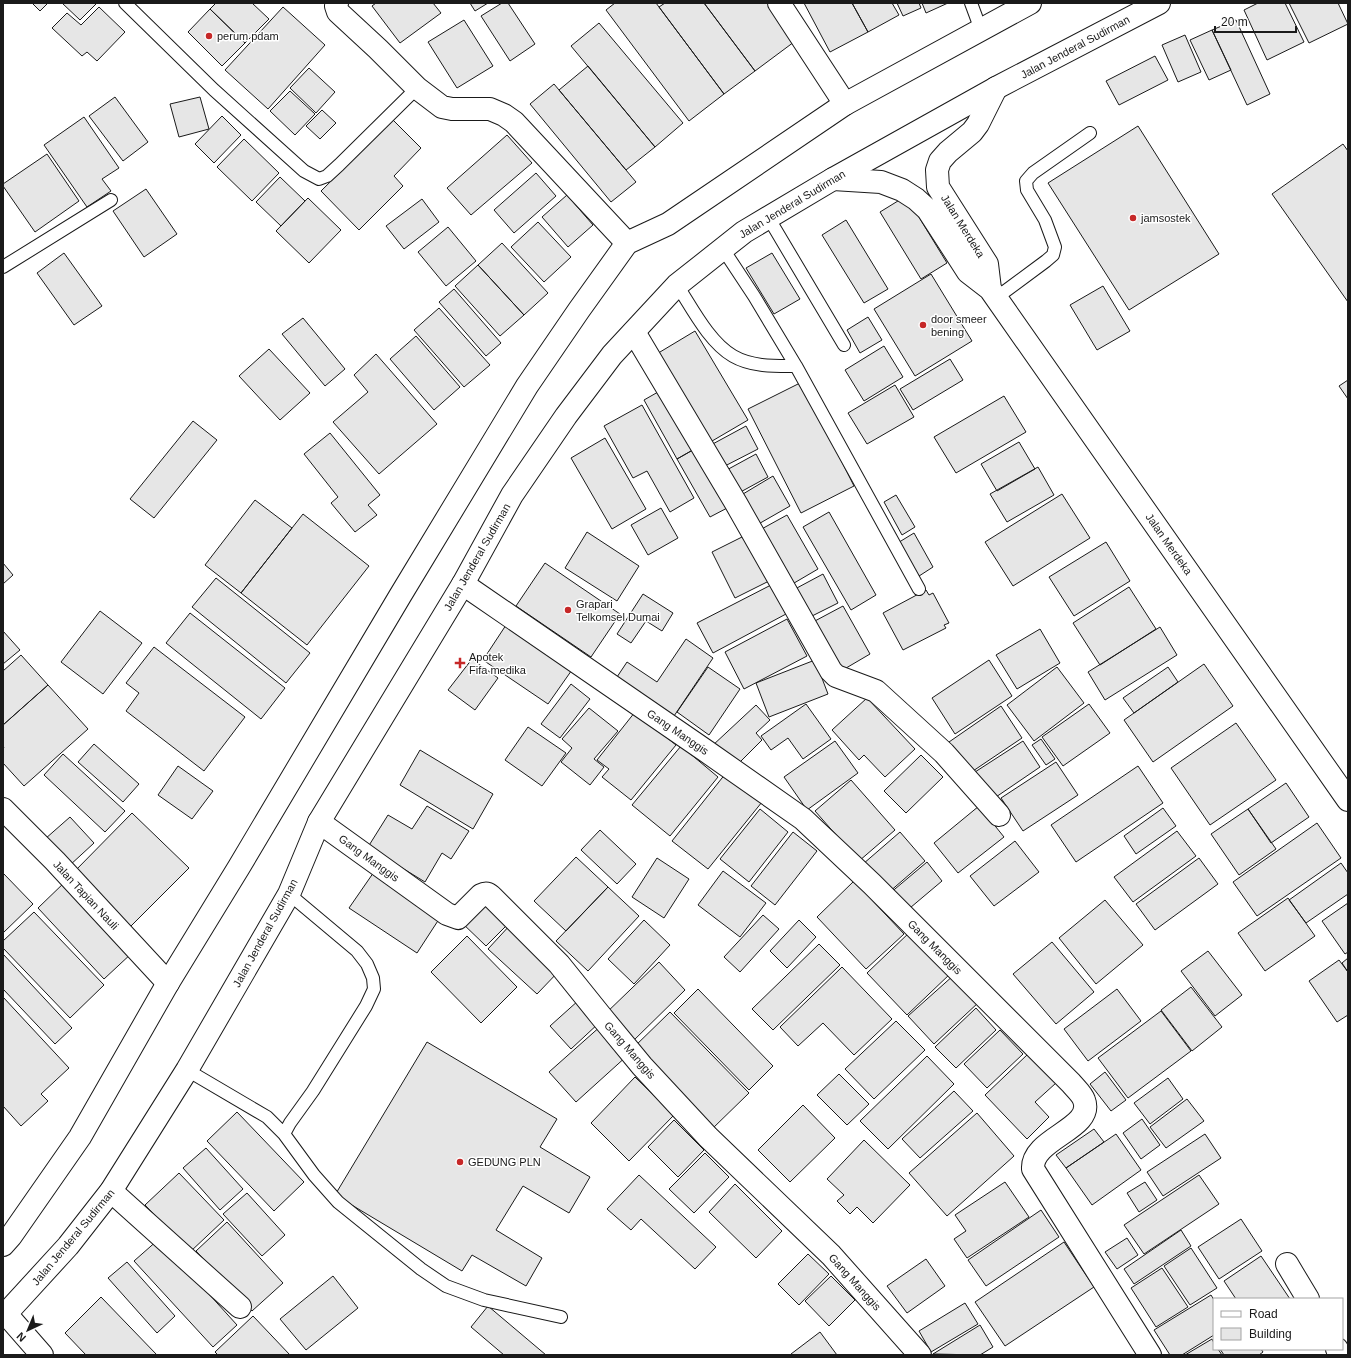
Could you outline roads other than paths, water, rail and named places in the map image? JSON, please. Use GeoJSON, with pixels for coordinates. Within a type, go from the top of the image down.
{"type":"FeatureCollection","features":[{"type":"Feature","properties":{"kind":"street"},"geometry":{"type":"LineString","coordinates":[[337,3],[336,6],[338,12],[417,88],[442,107],[490,109],[504,115],[514,122],[627,243]]}},
{"type":"Feature","properties":{"kind":"street"},"geometry":{"type":"LineString","coordinates":[[779,3],[845,104]]}},
{"type":"Feature","properties":{"kind":"street"},"geometry":{"type":"LineString","coordinates":[[3,1245],[11,1236],[80,1137],[168,983],[527,386],[627,243],[668,224],[845,104],[1030,3]]}},
{"type":"Feature","properties":{"kind":"street","name":"Jalan Jenderal Sudirman"},"geometry":{"type":"LineString","coordinates":[[5,1316],[68,1246],[111,1192],[187,1070],[289,894],[319,822],[463,584],[512,495],[566,416],[612,355],[677,285],[744,232],[833,179],[996,88],[1159,3]]}},
{"type":"Feature","properties":{"kind":"street","name":"Jalan Merdeka"},"geometry":{"type":"LineString","coordinates":[[993,294],[986,264],[938,187],[936,170],[940,161],[948,152],[972,132],[978,124],[996,88]]}},
{"type":"Feature","properties":{"kind":"street","name":"Jalan Merdeka"},"geometry":{"type":"LineString","coordinates":[[833,179],[881,182],[902,190],[916,198],[928,210],[968,272],[993,294],[1348,800]]}},
{"type":"Feature","properties":{"kind":"street"},"geometry":{"type":"LineString","coordinates":[[634,332],[737,505],[831,671],[836,676],[876,691],[944,753],[998,815]]}},
{"type":"Feature","properties":{"kind":"street","name":"Gang Manggis"},"geometry":{"type":"LineString","coordinates":[[463,584],[803,819],[872,884],[1071,1083],[1084,1099],[1085,1112],[1080,1120],[1044,1147],[1036,1155],[1032,1162],[1033,1169],[1150,1355]]}},
{"type":"Feature","properties":{"kind":"street","name":"Jalan Tapian Nauli"},"geometry":{"type":"LineString","coordinates":[[3,809],[55,862],[168,983]]}},
{"type":"Feature","properties":{"kind":"street","name":"Gang Manggis"},"geometry":{"type":"LineString","coordinates":[[319,822],[447,914],[458,918],[481,894],[488,894],[493,898],[559,964],[642,1066],[731,1159],[831,1255],[920,1355]]}},
{"type":"Feature","properties":{"kind":"street"},"geometry":{"type":"LineString","coordinates":[[111,1192],[240,1307]]}},
{"type":"Feature","properties":{"kind":"street"},"geometry":{"type":"LineString","coordinates":[[1287,1264],[1307,1298]]}},
{"type":"Feature","properties":{"kind":"street"},"geometry":{"type":"LineString","coordinates":[[5,1316],[42,1355]]}},
{"type":"Feature","properties":{"kind":"lane"},"geometry":{"type":"LineString","coordinates":[[125,3],[214,90],[304,171],[319,179],[327,176],[340,165],[417,88]]}},
{"type":"Feature","properties":{"kind":"lane"},"geometry":{"type":"LineString","coordinates":[[971,3],[981,30]]}},
{"type":"Feature","properties":{"kind":"lane"},"geometry":{"type":"LineString","coordinates":[[993,294],[1046,261],[1053,255],[1055,247],[1045,220],[1027,190],[1026,181],[1033,172],[1090,132]]}},
{"type":"Feature","properties":{"kind":"lane"},"geometry":{"type":"LineString","coordinates":[[3,267],[111,200]]}},
{"type":"Feature","properties":{"kind":"lane"},"geometry":{"type":"LineString","coordinates":[[768,217],[844,345]]}},
{"type":"Feature","properties":{"kind":"lane"},"geometry":{"type":"LineString","coordinates":[[723,249],[754,296],[796,366],[919,589]]}},
{"type":"Feature","properties":{"kind":"lane"},"geometry":{"type":"LineString","coordinates":[[677,285],[705,328],[718,344],[734,357],[763,365],[796,366]]}},
{"type":"Feature","properties":{"kind":"lane"},"geometry":{"type":"LineString","coordinates":[[284,1134],[313,1091],[366,1006],[374,989],[373,978],[367,964],[357,951],[289,894]]}},
{"type":"Feature","properties":{"kind":"lane"},"geometry":{"type":"LineString","coordinates":[[187,1070],[267,1117],[284,1134],[314,1175],[338,1202],[421,1269],[446,1286],[484,1300],[561,1316]]}},
{"type":"Feature","properties":{"kind":"place","name":"perum pdam"},"geometry":{"type":"Point","coordinates":[209,36]}},
{"type":"Feature","properties":{"kind":"place","name":"jamsostek"},"geometry":{"type":"Point","coordinates":[1133,218]}},
{"type":"Feature","properties":{"kind":"place","name":"door smeer bening"},"geometry":{"type":"Point","coordinates":[923,325]}},
{"type":"Feature","properties":{"kind":"place","name":"Grapari Telkomsel Dumai"},"geometry":{"type":"Point","coordinates":[568,610]}},
{"type":"Feature","properties":{"kind":"place","name":"Apotek Fifa medika"},"geometry":{"type":"Point","coordinates":[460,663]}},
{"type":"Feature","properties":{"kind":"place","name":"GEDUNG PLN"},"geometry":{"type":"Point","coordinates":[460,1162]}}]}
